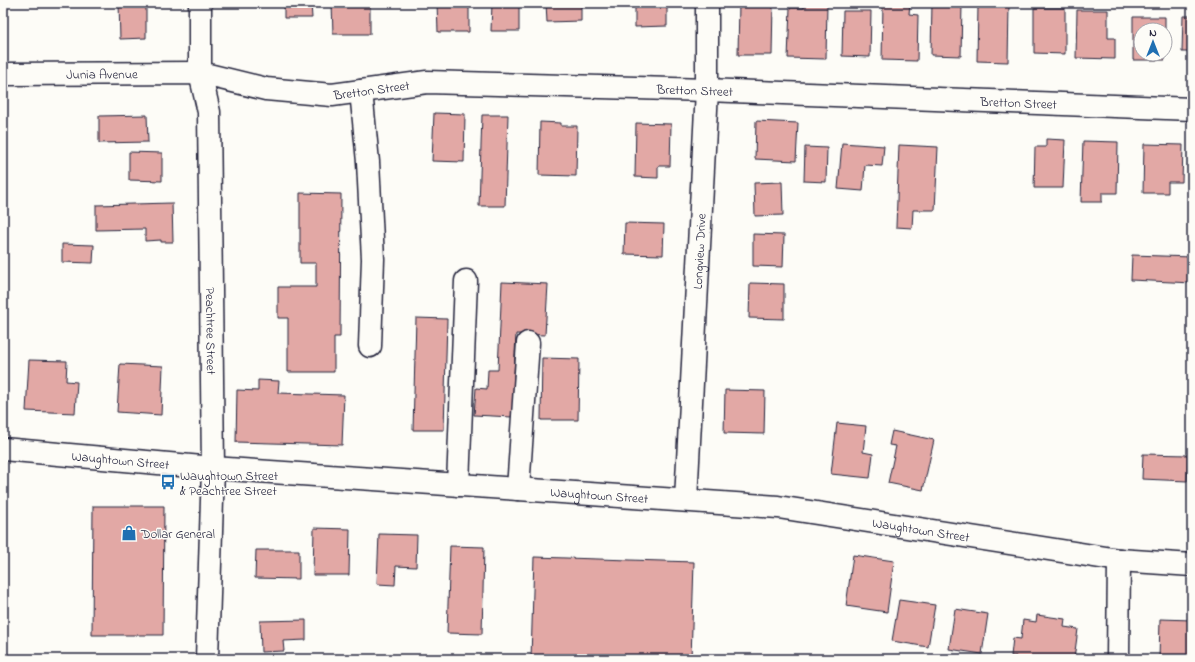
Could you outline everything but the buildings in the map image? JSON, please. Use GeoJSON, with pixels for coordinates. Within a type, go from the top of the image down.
{"type":"FeatureCollection","features":[{"type":"Feature","properties":{"kind":"street","name":"Peachtree Street"},"geometry":{"type":"LineString","coordinates":[[200,3],[200,73],[209,112],[213,468],[207,659]]}},
{"type":"Feature","properties":{"kind":"street","name":"Longview Drive"},"geometry":{"type":"LineString","coordinates":[[686,500],[707,90],[707,3]]}},
{"type":"Feature","properties":{"kind":"street","name":"Junia Avenue"},"geometry":{"type":"LineString","coordinates":[[3,74],[200,73]]}},
{"type":"Feature","properties":{"kind":"street","name":"Bretton Street"},"geometry":{"type":"LineString","coordinates":[[200,73],[266,89],[332,95],[427,82],[707,90],[1192,109]]}},
{"type":"Feature","properties":{"kind":"street"},"geometry":{"type":"LineString","coordinates":[[361,91],[368,162],[373,259],[370,346]]}},
{"type":"Feature","properties":{"kind":"street"},"geometry":{"type":"LineString","coordinates":[[458,485],[466,281]]}},
{"type":"Feature","properties":{"kind":"street"},"geometry":{"type":"LineString","coordinates":[[518,488],[528,343]]}},
{"type":"Feature","properties":{"kind":"street","name":"Waughtown Street"},"geometry":{"type":"LineString","coordinates":[[3,449],[213,468],[778,507],[1118,560],[1192,566]]}},
{"type":"Feature","properties":{"kind":"street"},"geometry":{"type":"LineString","coordinates":[[1118,560],[1118,659]]}},
{"type":"Feature","properties":{"kind":"place","name":"Waughtown Street & Peachtree Street"},"geometry":{"type":"Point","coordinates":[168,482]}},
{"type":"Feature","properties":{"kind":"place","name":"Dollar General"},"geometry":{"type":"Point","coordinates":[129,533]}}]}
